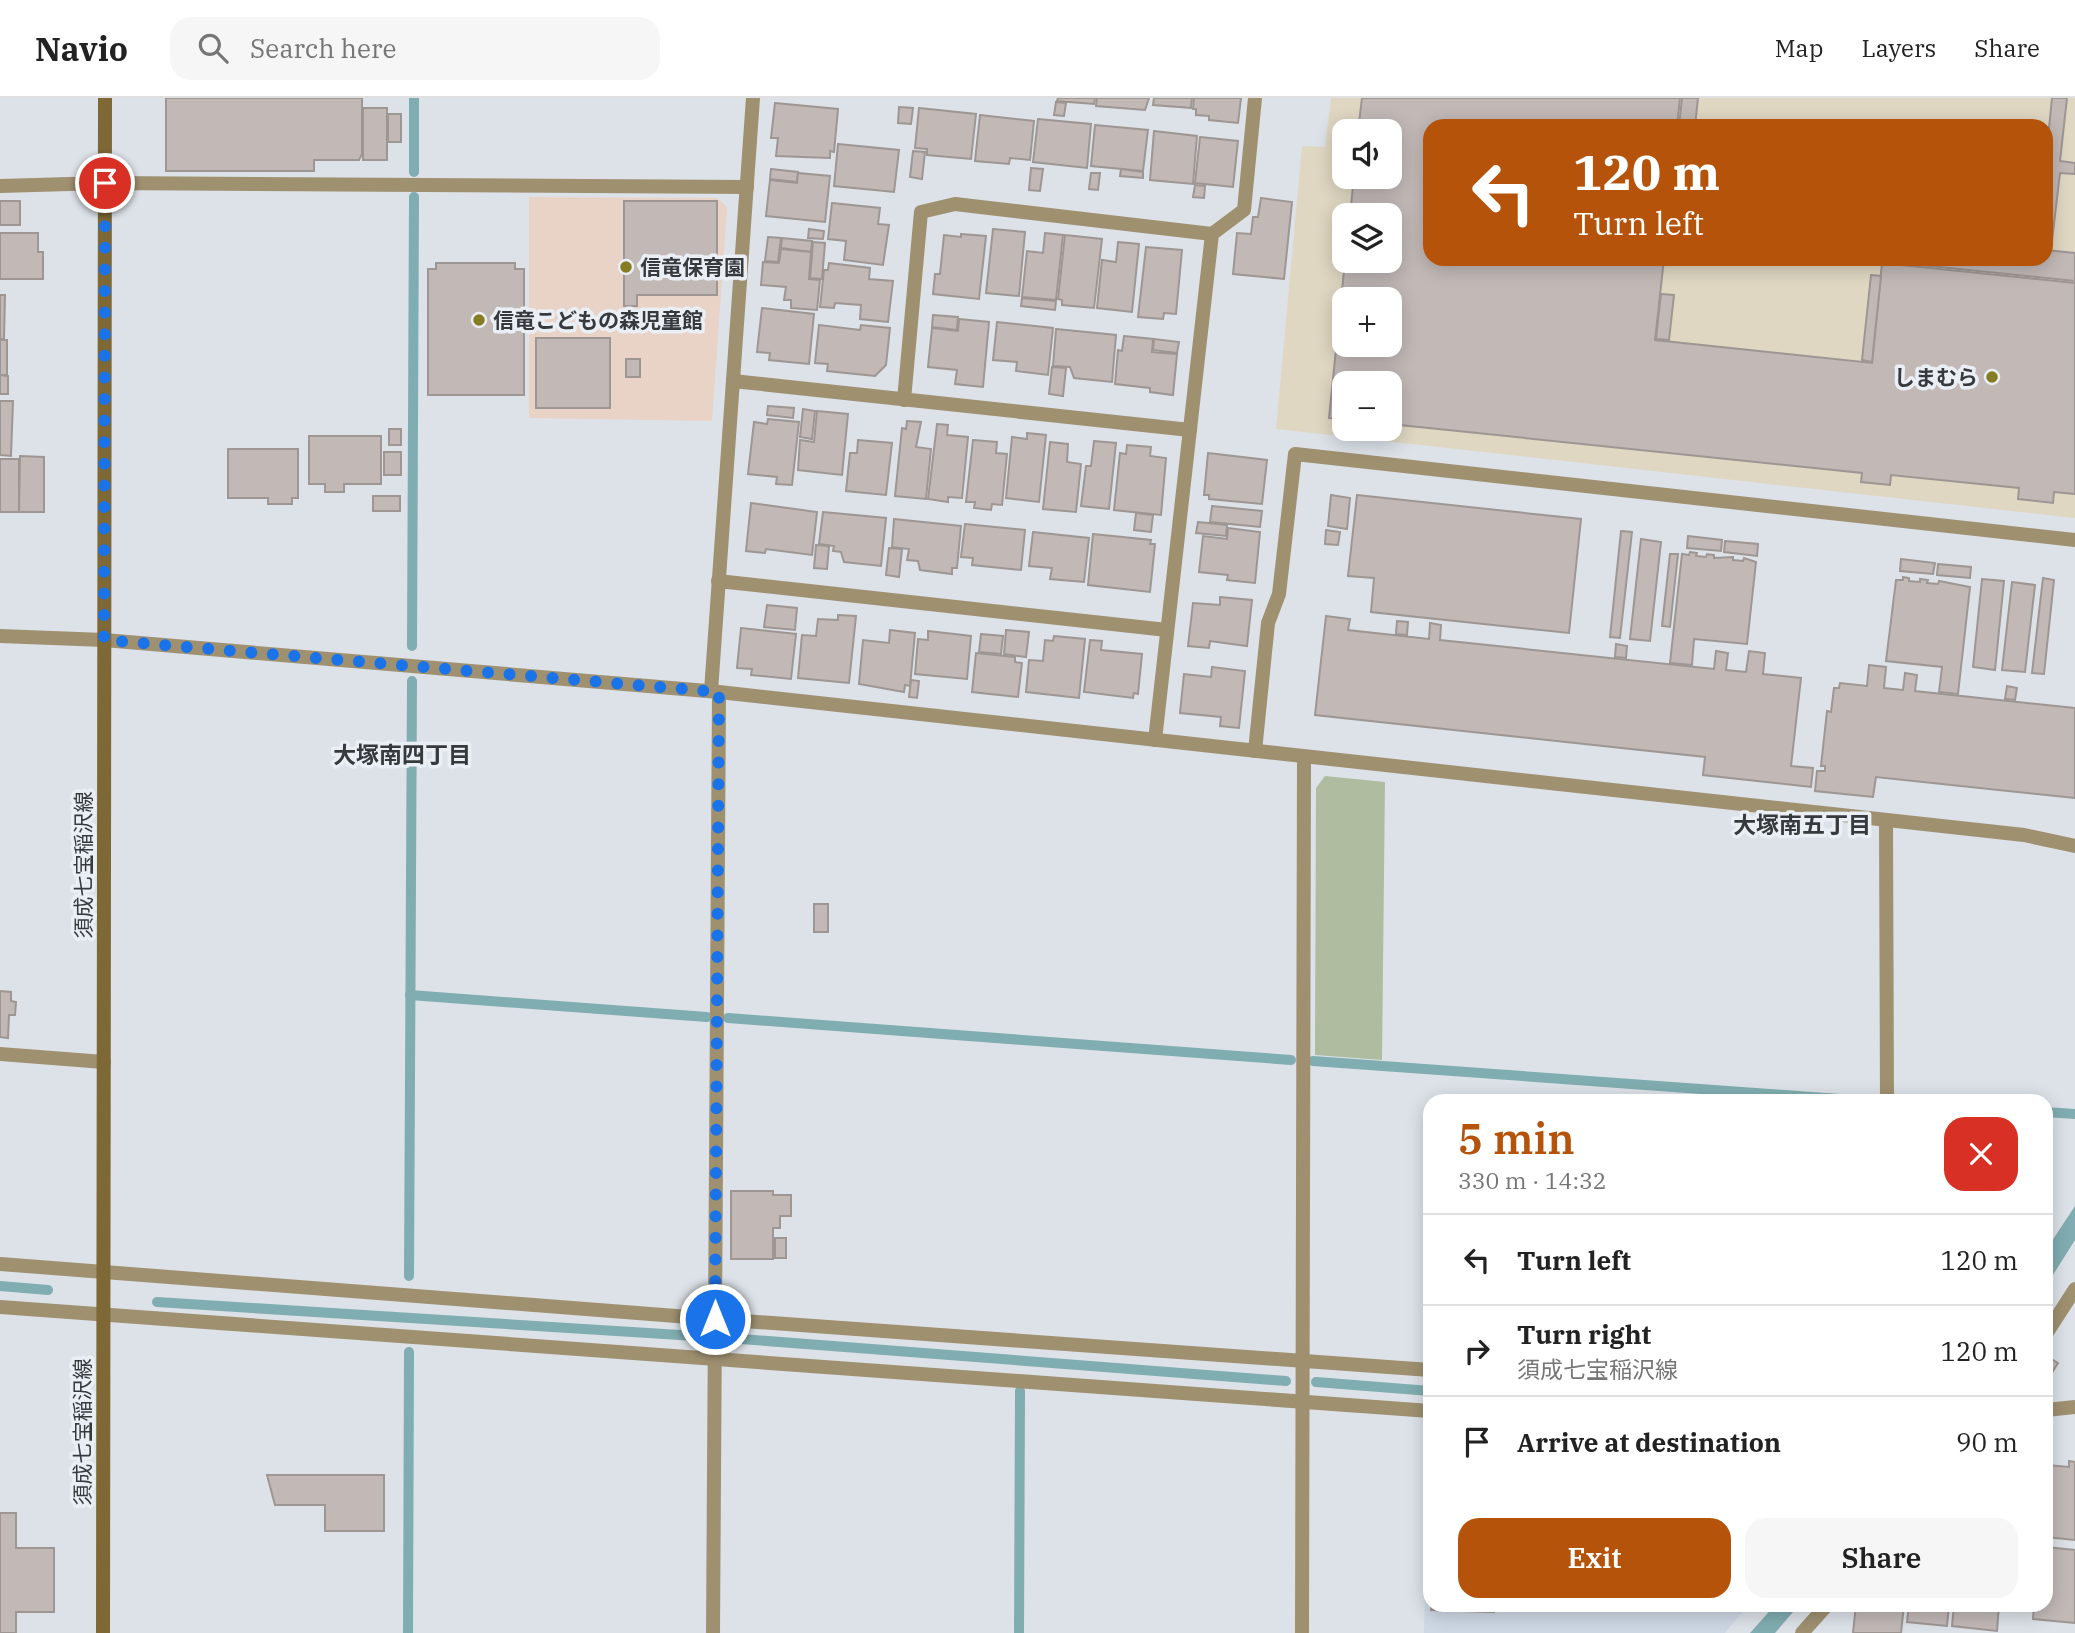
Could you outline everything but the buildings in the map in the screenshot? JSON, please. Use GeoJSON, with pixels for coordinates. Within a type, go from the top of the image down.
{"type":"FeatureCollection","features":[{"type":"Feature","properties":{"kind":"main road","name":"須成七宝稲沢線"},"geometry":{"type":"LineString","coordinates":[[103,1633],[105,98]]}},
{"type":"Feature","properties":{"kind":"street"},"geometry":{"type":"LineString","coordinates":[[713,1633],[715,691],[719,581],[753,98]]}},
{"type":"Feature","properties":{"kind":"street"},"geometry":{"type":"LineString","coordinates":[[905,400],[921,212],[955,204],[1212,234],[1244,210],[1255,98]]}},
{"type":"Feature","properties":{"kind":"street"},"geometry":{"type":"LineString","coordinates":[[0,186],[105,183],[747,187]]}},
{"type":"Feature","properties":{"kind":"street"},"geometry":{"type":"LineString","coordinates":[[1155,740],[1212,234]]}},
{"type":"Feature","properties":{"kind":"street"},"geometry":{"type":"LineString","coordinates":[[733,381],[1190,430]]}},
{"type":"Feature","properties":{"kind":"street"},"geometry":{"type":"LineString","coordinates":[[1255,751],[1268,623],[1279,594],[1295,454],[2075,540]]}},
{"type":"Feature","properties":{"kind":"street"},"geometry":{"type":"LineString","coordinates":[[719,581],[1167,630]]}},
{"type":"Feature","properties":{"kind":"street"},"geometry":{"type":"LineString","coordinates":[[0,636],[104,640],[715,691],[2024,835],[2075,846]]}},
{"type":"Feature","properties":{"kind":"street"},"geometry":{"type":"LineString","coordinates":[[1302,1633],[1304,757]]}},
{"type":"Feature","properties":{"kind":"street"},"geometry":{"type":"LineString","coordinates":[[1886,820],[1887,1094]]}},
{"type":"Feature","properties":{"kind":"street"},"geometry":{"type":"LineString","coordinates":[[0,1054],[104,1062]]}},
{"type":"Feature","properties":{"kind":"street"},"geometry":{"type":"LineString","coordinates":[[0,1264],[1423,1369]]}},
{"type":"Feature","properties":{"kind":"street"},"geometry":{"type":"LineString","coordinates":[[2053,1323],[2075,1289]]}},
{"type":"Feature","properties":{"kind":"street"},"geometry":{"type":"LineString","coordinates":[[0,1307],[1423,1411]]}},
{"type":"Feature","properties":{"kind":"street"},"geometry":{"type":"LineString","coordinates":[[2053,1409],[2075,1407]]}},
{"type":"Feature","properties":{"kind":"street"},"geometry":{"type":"LineString","coordinates":[[1802,1633],[1821,1612]]}},
{"type":"Feature","properties":{"kind":"shaded area"},"geometry":{"type":"Polygon","coordinates":[[[1331,98],[2075,98],[2075,518],[1384,441],[1402,441],[1402,371],[1332,371],[1332,435],[1276,429],[1302,146],[1325,147],[1331,98]]]}},
{"type":"Feature","properties":{"kind":"shaded area","name":"信竜保育園"},"geometry":{"type":"Polygon","coordinates":[[[529,197],[717,198],[727,207],[712,421],[529,418],[529,197]]]}},
{"type":"Feature","properties":{"kind":"shaded area"},"geometry":{"type":"Polygon","coordinates":[[[1424,1612],[1742,1612],[1725,1633],[1424,1633],[1424,1612]]]}},
{"type":"Feature","properties":{"kind":"green space"},"geometry":{"type":"Polygon","coordinates":[[[1325,776],[1385,782],[1382,1060],[1315,1055],[1316,788],[1325,776]]]}},
{"type":"Feature","properties":{"kind":"water"},"geometry":{"type":"Polygon","coordinates":[[[2075,1206],[2075,1240],[2053,1275],[2053,1239],[2075,1206]]]}},
{"type":"Feature","properties":{"kind":"water"},"geometry":{"type":"Polygon","coordinates":[[[1769,1612],[1793,1612],[1775,1633],[1750,1633],[1769,1612]]]}},
{"type":"Feature","properties":{"kind":"waterway"},"geometry":{"type":"LineString","coordinates":[[414,98],[414,172]]}},
{"type":"Feature","properties":{"kind":"waterway"},"geometry":{"type":"LineString","coordinates":[[412,646],[414,197]]}},
{"type":"Feature","properties":{"kind":"waterway"},"geometry":{"type":"LineString","coordinates":[[409,1276],[412,681]]}},
{"type":"Feature","properties":{"kind":"waterway"},"geometry":{"type":"LineString","coordinates":[[410,995],[707,1017]]}},
{"type":"Feature","properties":{"kind":"waterway"},"geometry":{"type":"LineString","coordinates":[[728,1018],[1291,1060]]}},
{"type":"Feature","properties":{"kind":"waterway"},"geometry":{"type":"LineString","coordinates":[[1313,1061],[1771,1094]]}},
{"type":"Feature","properties":{"kind":"waterway"},"geometry":{"type":"LineString","coordinates":[[2053,1112],[2075,1114]]}},
{"type":"Feature","properties":{"kind":"waterway"},"geometry":{"type":"LineString","coordinates":[[0,1286],[48,1290]]}},
{"type":"Feature","properties":{"kind":"waterway"},"geometry":{"type":"LineString","coordinates":[[157,1302],[696,1336]]}},
{"type":"Feature","properties":{"kind":"waterway"},"geometry":{"type":"LineString","coordinates":[[741,1339],[1286,1381]]}},
{"type":"Feature","properties":{"kind":"waterway"},"geometry":{"type":"LineString","coordinates":[[408,1633],[409,1352]]}},
{"type":"Feature","properties":{"kind":"waterway"},"geometry":{"type":"LineString","coordinates":[[1316,1382],[1423,1390]]}},
{"type":"Feature","properties":{"kind":"waterway"},"geometry":{"type":"LineString","coordinates":[[1019,1633],[1020,1391]]}},
{"type":"Feature","properties":{"kind":"place","name":"信竜保育園"},"geometry":{"type":"Point","coordinates":[626,267]}},
{"type":"Feature","properties":{"kind":"place","name":"信竜こどもの森児童館"},"geometry":{"type":"Point","coordinates":[479,320]}},
{"type":"Feature","properties":{"kind":"place","name":"しまむら"},"geometry":{"type":"Point","coordinates":[1992,377]}},
{"type":"Feature","properties":{"kind":"district","name":"大塚南四丁目"},"geometry":{"type":"Point","coordinates":[402,754]}},
{"type":"Feature","properties":{"kind":"district","name":"大塚南五丁目"},"geometry":{"type":"Point","coordinates":[1802,824]}},
{"type":"Feature","properties":{"kind":"route"},"geometry":{"type":"LineString","coordinates":[[105,183],[104,640],[719,692],[715,1319]]}}]}
